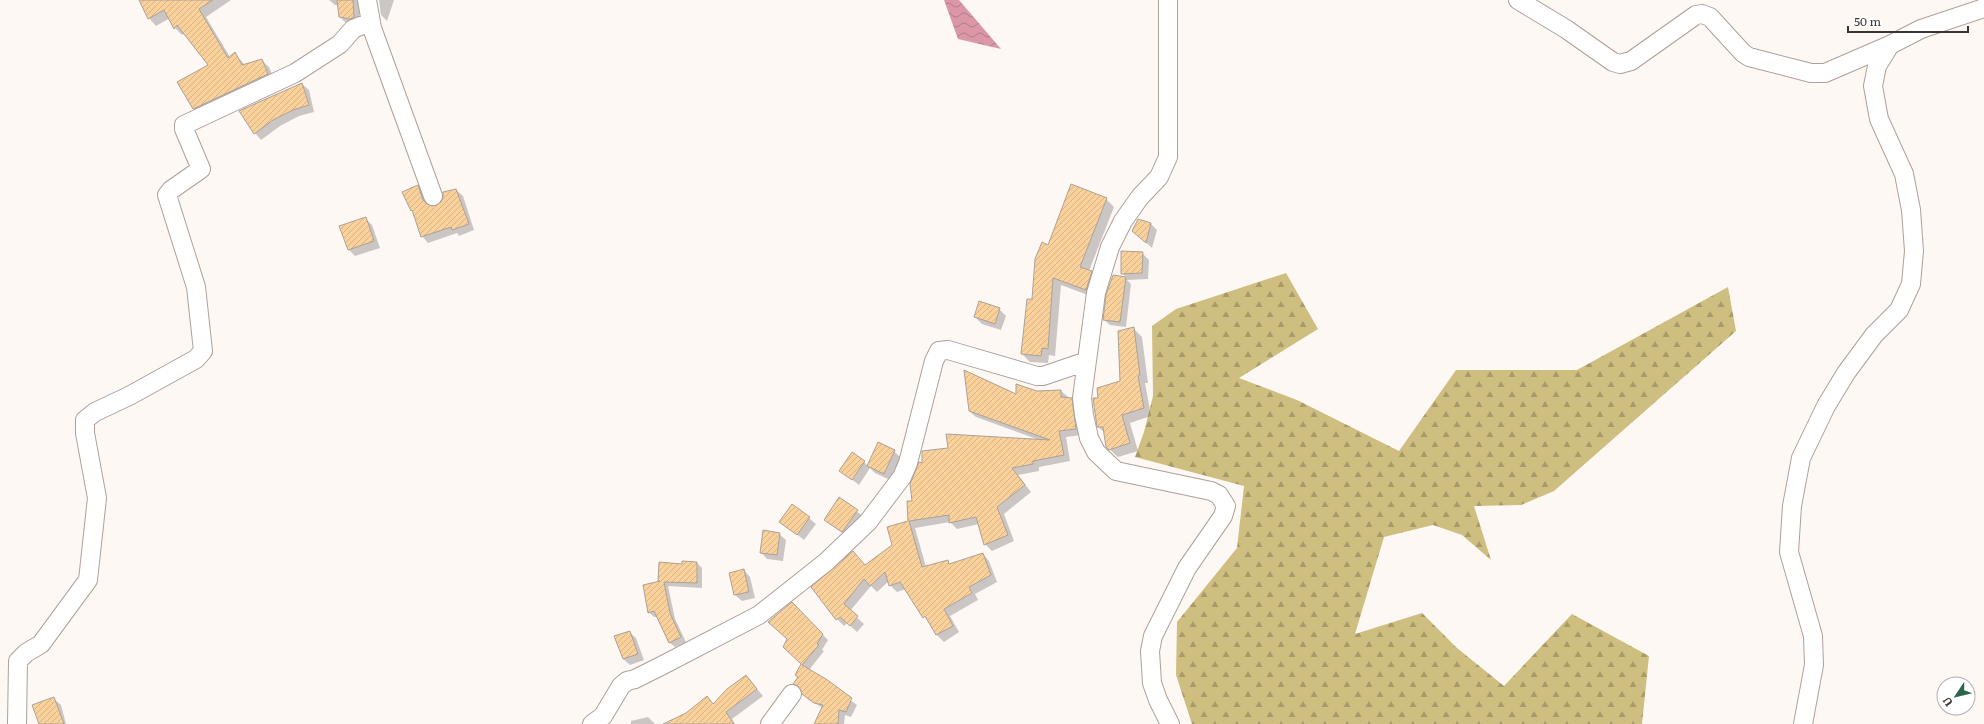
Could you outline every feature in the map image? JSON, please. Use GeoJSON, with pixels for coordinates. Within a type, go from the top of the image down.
{"type":"FeatureCollection","features":[{"type":"Feature","properties":{"kind":"street"},"geometry":{"type":"LineString","coordinates":[[367,0],[370,22],[433,196]]}},
{"type":"Feature","properties":{"kind":"street"},"geometry":{"type":"LineString","coordinates":[[1168,0],[1168,157],[1159,177],[1140,197],[1123,221],[1110,247],[1096,294],[1082,398],[1089,438],[1096,452],[1116,471],[1211,491],[1219,495],[1226,506],[1223,516],[1187,568],[1153,636],[1150,651],[1152,683],[1158,700],[1170,724]]}},
{"type":"Feature","properties":{"kind":"street"},"geometry":{"type":"LineString","coordinates":[[1518,0],[1566,28],[1613,62],[1620,64],[1631,61],[1696,15],[1702,14],[1710,17],[1743,53],[1749,57],[1811,73],[1825,73],[1890,45],[1921,28],[1984,8]]}},
{"type":"Feature","properties":{"kind":"street"},"geometry":{"type":"LineString","coordinates":[[17,724],[18,661],[26,653],[41,644],[88,580],[98,498],[85,433],[85,420],[95,412],[129,396],[196,359],[203,351],[195,284],[167,196],[171,190],[201,169],[184,129],[184,125],[295,73],[340,44],[353,29],[370,22]]}},
{"type":"Feature","properties":{"kind":"street"},"geometry":{"type":"LineString","coordinates":[[1803,724],[1814,665],[1813,636],[1789,552],[1792,506],[1801,458],[1826,406],[1846,373],[1874,335],[1899,310],[1910,284],[1914,251],[1911,210],[1904,174],[1879,119],[1873,86],[1877,66],[1890,45]]}},
{"type":"Feature","properties":{"kind":"street"},"geometry":{"type":"LineString","coordinates":[[592,724],[603,716],[621,686],[627,681],[635,680],[760,615],[826,562],[868,522],[902,477],[908,463],[934,361],[939,351],[948,350],[1037,376],[1043,376],[1087,361]]}},
{"type":"Feature","properties":{"kind":"street"},"geometry":{"type":"LineString","coordinates":[[770,724],[792,694]]}},
{"type":"Feature","properties":{"kind":"green space"},"geometry":{"type":"Polygon","coordinates":[[[1286,273],[1318,329],[1239,378],[1297,400],[1399,451],[1456,370],[1577,370],[1728,287],[1736,331],[1554,491],[1521,505],[1474,506],[1491,560],[1462,535],[1433,525],[1384,537],[1355,634],[1422,613],[1457,648],[1504,686],[1572,614],[1649,656],[1642,724],[1192,724],[1176,675],[1177,622],[1237,548],[1244,486],[1135,457],[1144,432],[1153,396],[1152,326],[1176,309],[1286,273]]]}},
{"type":"Feature","properties":{"kind":"water"},"geometry":{"type":"Polygon","coordinates":[[[944,0],[959,0],[1001,49],[958,39],[944,0]]]}},
{"type":"Feature","properties":{"kind":"building"},"geometry":{"type":"Polygon","coordinates":[[[139,0],[213,0],[199,9],[228,58],[235,52],[242,65],[262,59],[268,74],[193,109],[177,82],[208,65],[177,25],[174,29],[164,10],[148,19],[139,0]]]}},
{"type":"Feature","properties":{"kind":"building"},"geometry":{"type":"Polygon","coordinates":[[[337,0],[353,0],[354,17],[350,19],[339,17],[337,0]]]}},
{"type":"Feature","properties":{"kind":"building"},"geometry":{"type":"Polygon","coordinates":[[[302,83],[309,105],[293,110],[273,120],[254,134],[239,111],[302,83]]]}},
{"type":"Feature","properties":{"kind":"building"},"geometry":{"type":"Polygon","coordinates":[[[1071,184],[1107,198],[1080,267],[1092,271],[1086,290],[1053,278],[1048,349],[1042,348],[1041,356],[1021,354],[1027,299],[1032,299],[1035,259],[1042,242],[1048,245],[1071,184]]]}},
{"type":"Feature","properties":{"kind":"building"},"geometry":{"type":"Polygon","coordinates":[[[418,185],[423,200],[432,206],[441,202],[443,192],[456,189],[469,224],[452,230],[451,227],[421,237],[412,210],[411,211],[402,192],[418,185]]]}},
{"type":"Feature","properties":{"kind":"building"},"geometry":{"type":"Polygon","coordinates":[[[366,217],[374,241],[348,250],[339,226],[366,217]]]}},
{"type":"Feature","properties":{"kind":"building"},"geometry":{"type":"Polygon","coordinates":[[[1138,219],[1151,223],[1146,243],[1132,231],[1138,219]]]}},
{"type":"Feature","properties":{"kind":"building"},"geometry":{"type":"Polygon","coordinates":[[[1121,251],[1143,252],[1142,273],[1121,274],[1121,251]]]}},
{"type":"Feature","properties":{"kind":"building"},"geometry":{"type":"Polygon","coordinates":[[[1113,275],[1126,277],[1120,322],[1103,320],[1106,295],[1113,275]]]}},
{"type":"Feature","properties":{"kind":"building"},"geometry":{"type":"Polygon","coordinates":[[[979,301],[1000,308],[995,324],[974,317],[979,301]]]}},
{"type":"Feature","properties":{"kind":"building"},"geometry":{"type":"Polygon","coordinates":[[[1134,327],[1140,375],[1138,376],[1144,408],[1122,415],[1130,443],[1109,450],[1106,447],[1103,427],[1097,427],[1093,398],[1098,398],[1097,388],[1120,381],[1118,331],[1134,327]]]}},
{"type":"Feature","properties":{"kind":"building"},"geometry":{"type":"Polygon","coordinates":[[[964,370],[1016,394],[1016,384],[1037,391],[1061,390],[1061,397],[1072,398],[1076,429],[1059,431],[1064,455],[1033,461],[1033,464],[1012,468],[1025,485],[997,507],[1008,535],[984,545],[976,517],[949,523],[949,515],[909,521],[922,567],[948,560],[949,564],[983,553],[991,575],[969,587],[972,593],[944,609],[953,626],[936,635],[925,616],[923,618],[900,582],[889,586],[885,572],[870,586],[864,579],[844,604],[858,616],[850,626],[840,617],[836,620],[811,587],[853,551],[865,565],[892,545],[887,527],[908,521],[907,501],[912,501],[910,484],[919,462],[922,463],[922,451],[948,448],[946,434],[1050,440],[969,411],[964,370]]]}},
{"type":"Feature","properties":{"kind":"building"},"geometry":{"type":"Polygon","coordinates":[[[878,442],[895,450],[884,474],[867,466],[878,442]]]}},
{"type":"Feature","properties":{"kind":"building"},"geometry":{"type":"Polygon","coordinates":[[[852,452],[865,461],[852,480],[839,471],[852,452]]]}},
{"type":"Feature","properties":{"kind":"building"},"geometry":{"type":"Polygon","coordinates":[[[839,497],[858,510],[842,532],[824,520],[839,497]]]}},
{"type":"Feature","properties":{"kind":"building"},"geometry":{"type":"Polygon","coordinates":[[[792,504],[810,517],[797,535],[779,522],[792,504]]]}},
{"type":"Feature","properties":{"kind":"building"},"geometry":{"type":"Polygon","coordinates":[[[763,530],[780,533],[777,555],[760,553],[763,530]]]}},
{"type":"Feature","properties":{"kind":"building"},"geometry":{"type":"Polygon","coordinates":[[[682,561],[697,562],[697,583],[664,582],[670,613],[681,637],[669,643],[654,611],[648,613],[643,585],[660,581],[658,581],[659,562],[682,564],[682,561]]]}},
{"type":"Feature","properties":{"kind":"building"},"geometry":{"type":"Polygon","coordinates":[[[744,569],[749,592],[734,595],[729,573],[744,569]]]}},
{"type":"Feature","properties":{"kind":"building"},"geometry":{"type":"Polygon","coordinates":[[[792,602],[823,634],[817,644],[819,645],[802,665],[826,679],[852,698],[846,712],[839,710],[838,724],[814,724],[823,705],[814,703],[802,694],[798,686],[793,684],[798,677],[795,675],[801,664],[783,647],[787,639],[768,622],[792,602]]]}},
{"type":"Feature","properties":{"kind":"building"},"geometry":{"type":"Polygon","coordinates":[[[630,631],[638,654],[623,659],[614,636],[630,631]]]}},
{"type":"Feature","properties":{"kind":"building"},"geometry":{"type":"Polygon","coordinates":[[[746,675],[757,689],[726,712],[734,724],[663,724],[686,713],[707,696],[713,704],[727,689],[746,675]]]}},
{"type":"Feature","properties":{"kind":"building"},"geometry":{"type":"Polygon","coordinates":[[[54,697],[64,724],[39,724],[32,705],[54,697]]]}}]}
